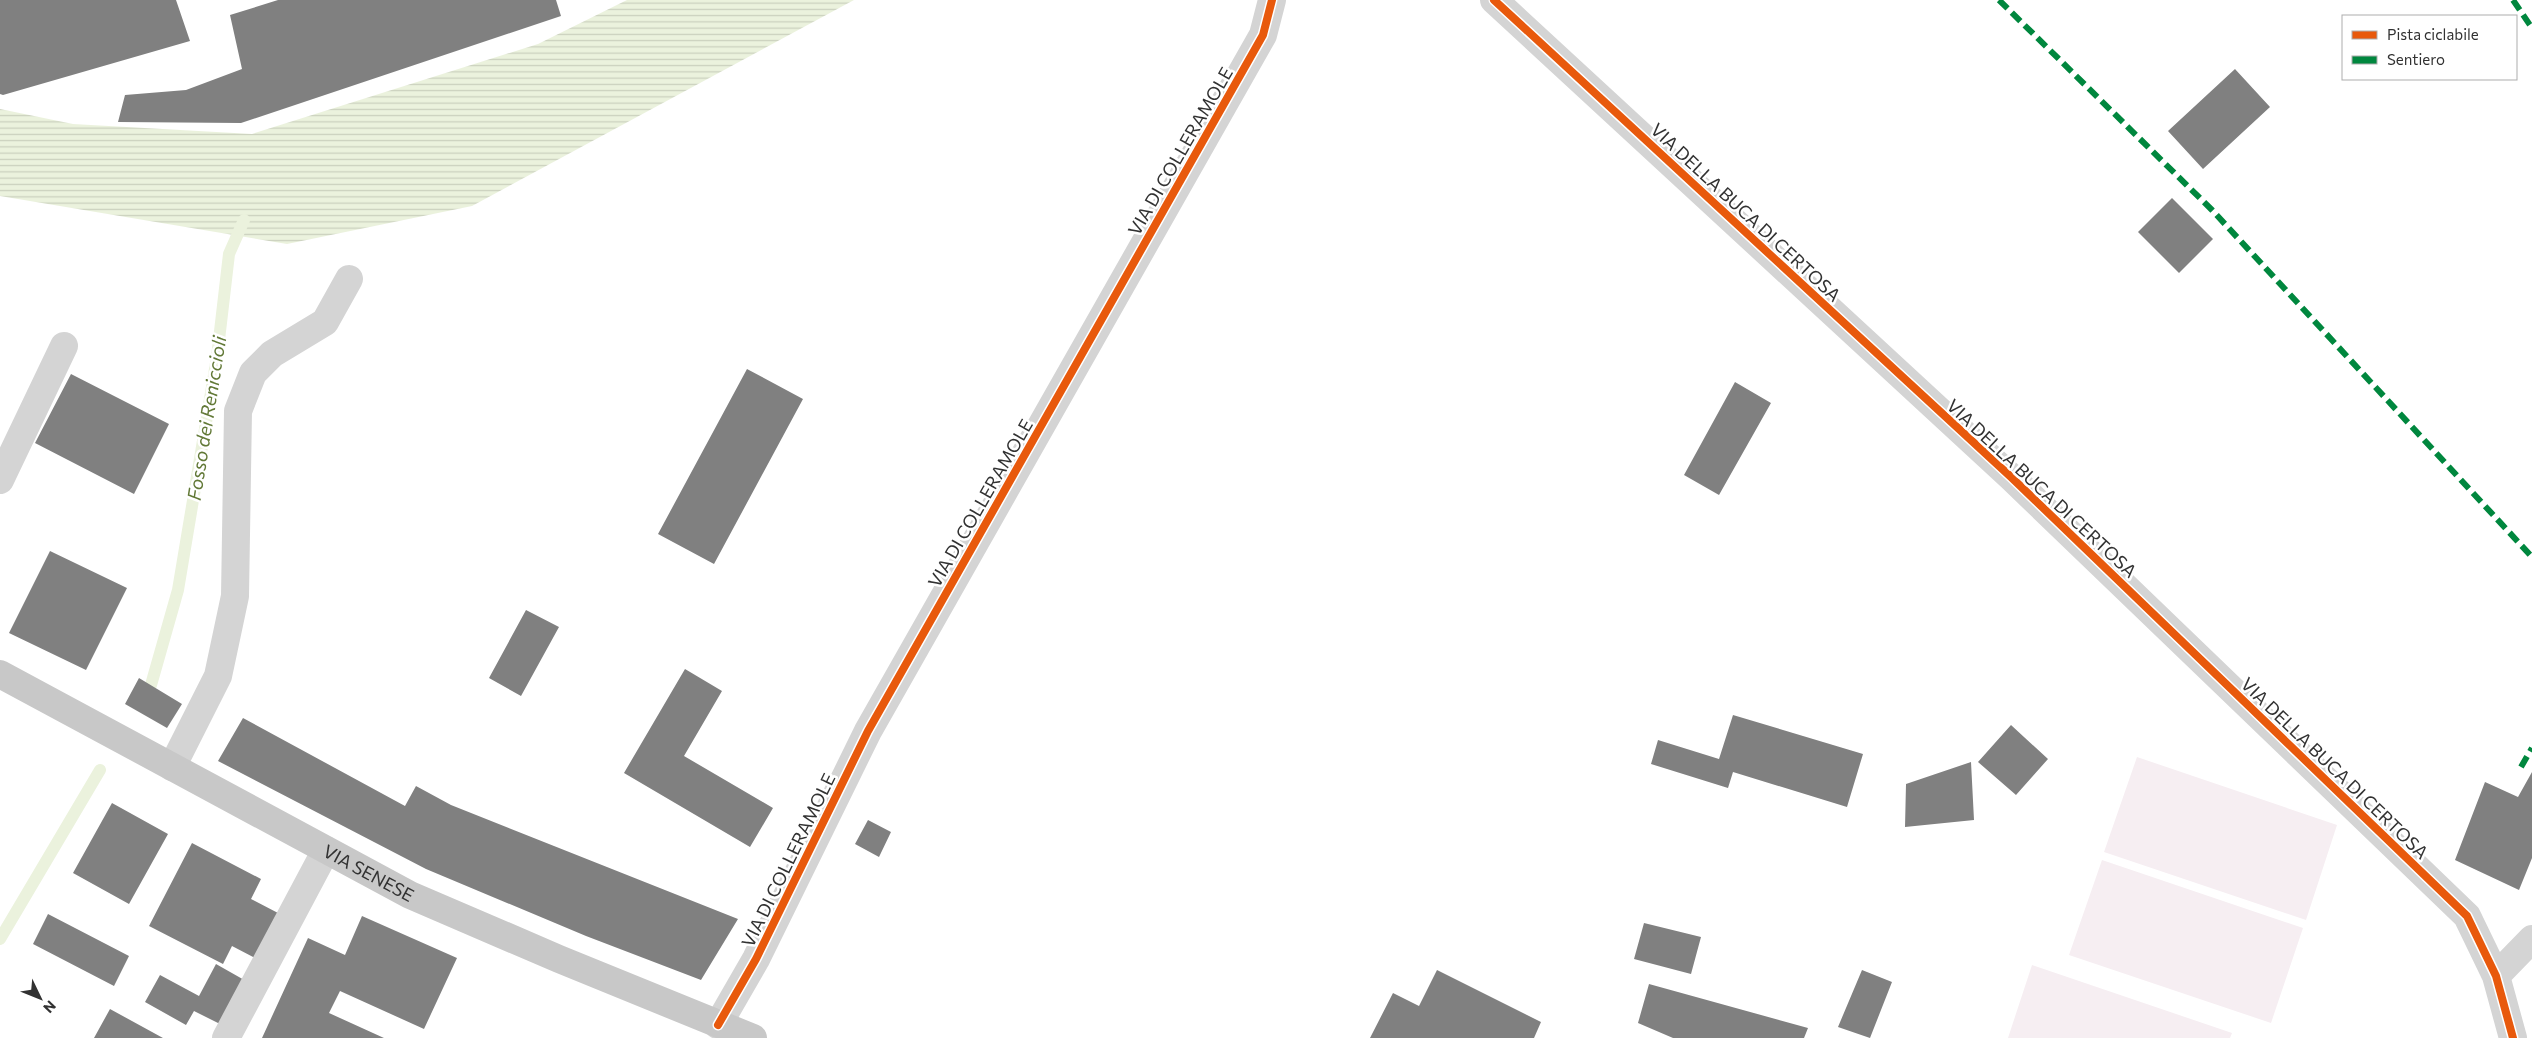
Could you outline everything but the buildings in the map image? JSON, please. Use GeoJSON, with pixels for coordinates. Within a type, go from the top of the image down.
{"type":"FeatureCollection","features":[{"type":"Feature","properties":{"kind":"main road","name":"VIA SENESE"},"geometry":{"type":"LineString","coordinates":[[0,674],[410,895],[753,1038]]}},
{"type":"Feature","properties":{"kind":"street","name":"VIA DI COLLERAMOLE"},"geometry":{"type":"LineString","coordinates":[[718,1024],[756,959],[868,731],[1263,35],[1272,0]]}},
{"type":"Feature","properties":{"kind":"street","name":"VIA DELLA BUCA DI CERTOSA"},"geometry":{"type":"LineString","coordinates":[[1494,0],[2011,477],[2467,916],[2496,976],[2513,1038]]}},
{"type":"Feature","properties":{"kind":"street"},"geometry":{"type":"LineString","coordinates":[[172,767],[218,676],[235,596],[238,411],[253,373],[272,354],[325,322],[349,279]]}},
{"type":"Feature","properties":{"kind":"street"},"geometry":{"type":"LineString","coordinates":[[0,480],[64,346]]}},
{"type":"Feature","properties":{"kind":"street"},"geometry":{"type":"LineString","coordinates":[[226,1038],[326,850]]}},
{"type":"Feature","properties":{"kind":"street"},"geometry":{"type":"LineString","coordinates":[[2496,976],[2532,939]]}},
{"type":"Feature","properties":{"kind":"shaded area"},"geometry":{"type":"Polygon","coordinates":[[[627,0],[854,0],[472,206],[287,244],[0,196],[0,109],[73,124],[252,134],[538,44],[627,0]]]}},
{"type":"Feature","properties":{"kind":"shaded area"},"geometry":{"type":"Polygon","coordinates":[[[2137,757],[2337,825],[2306,920],[2104,852],[2137,757]]]}},
{"type":"Feature","properties":{"kind":"shaded area"},"geometry":{"type":"Polygon","coordinates":[[[2102,860],[2303,928],[2271,1023],[2069,955],[2102,860]]]}},
{"type":"Feature","properties":{"kind":"shaded area"},"geometry":{"type":"Polygon","coordinates":[[[2032,965],[2232,1033],[2230,1038],[2008,1038],[2032,965]]]}},
{"type":"Feature","properties":{"kind":"waterway","name":"Fosso dei Reniccioli"},"geometry":{"type":"LineString","coordinates":[[151,685],[178,590],[217,357],[229,254],[244,220]]}},
{"type":"Feature","properties":{"kind":"waterway","name":"Fosso dei Reniccioli"},"geometry":{"type":"LineString","coordinates":[[0,939],[100,770]]}},
{"type":"Feature","properties":{"kind":"marked path"},"geometry":{"type":"LineString","coordinates":[[1999,0],[2212,210],[2532,557]]}},
{"type":"Feature","properties":{"kind":"marked path"},"geometry":{"type":"LineString","coordinates":[[2513,0],[2532,28]]}},
{"type":"Feature","properties":{"kind":"marked path"},"geometry":{"type":"LineString","coordinates":[[2521,767],[2532,748]]}},
{"type":"Feature","properties":{"kind":"cycle path"},"geometry":{"type":"LineString","coordinates":[[718,1025],[756,959],[868,731],[1263,35],[1272,0]]}},
{"type":"Feature","properties":{"kind":"cycle path"},"geometry":{"type":"LineString","coordinates":[[1494,0],[2011,477],[2467,916],[2496,976],[2513,1038]]}}]}
